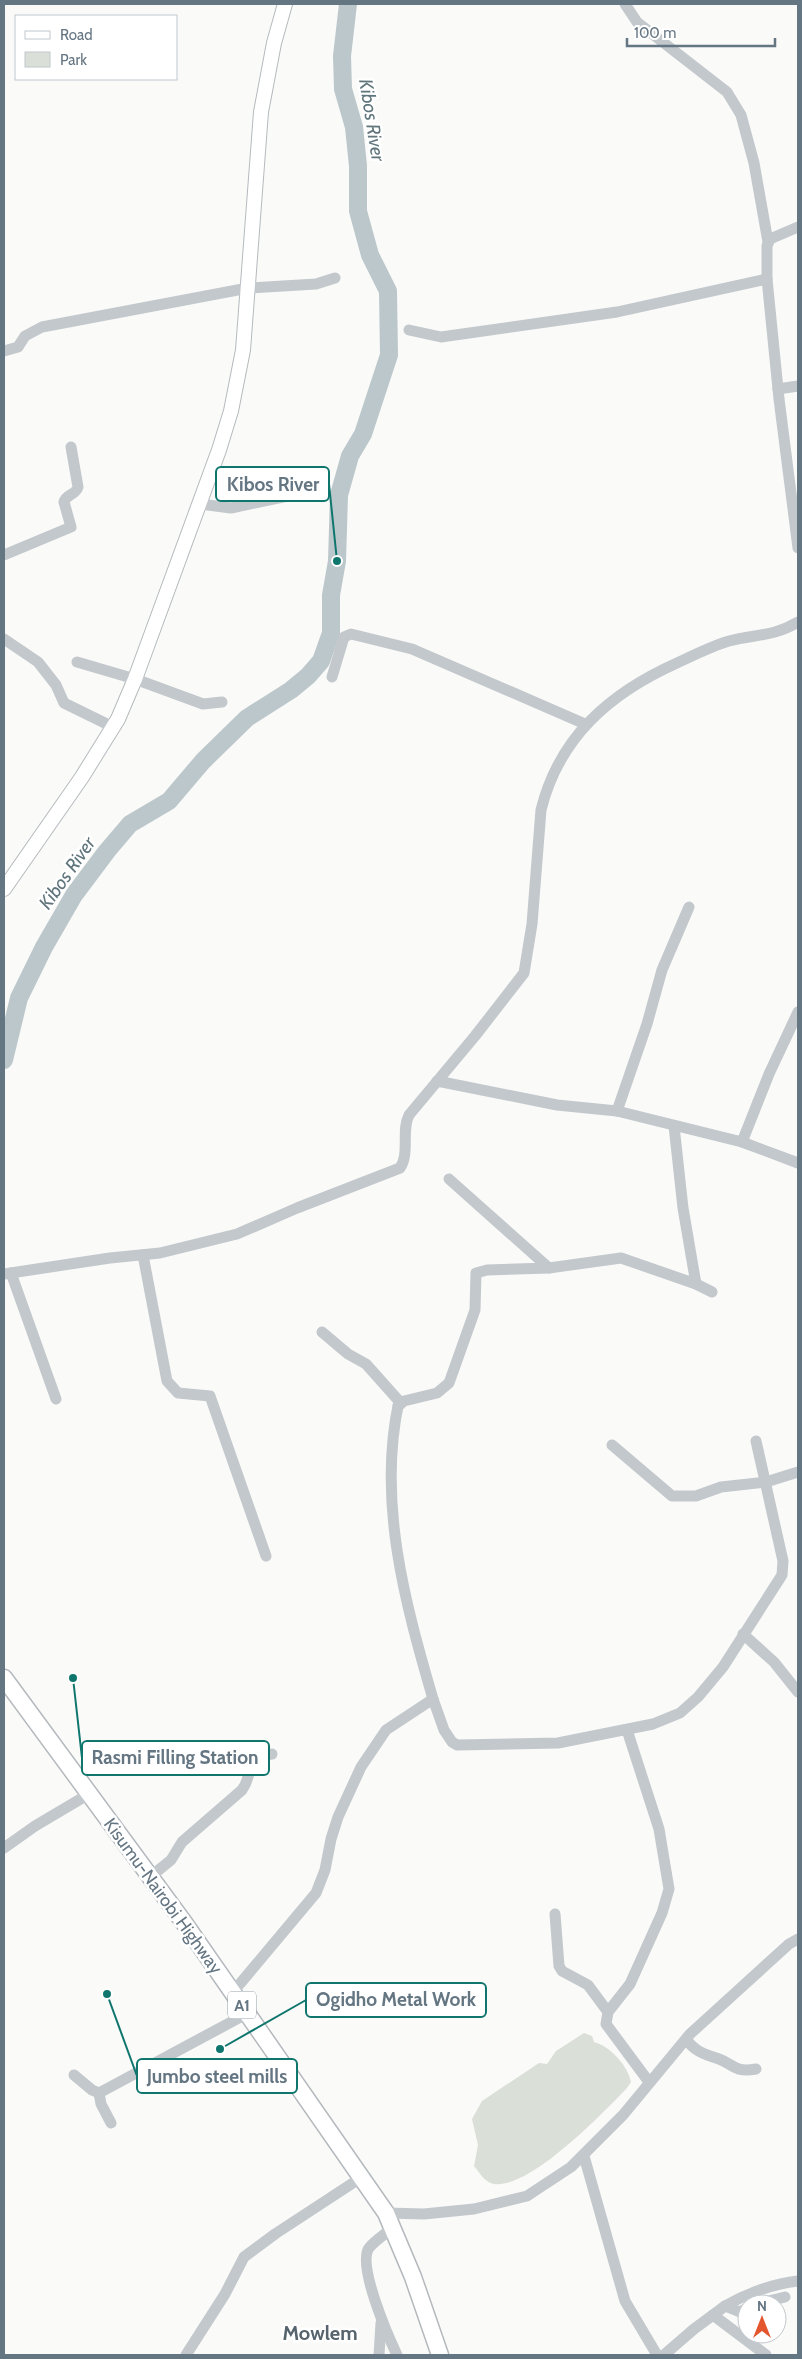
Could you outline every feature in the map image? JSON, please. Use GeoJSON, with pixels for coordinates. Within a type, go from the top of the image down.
{"type":"FeatureCollection","features":[{"type":"Feature","properties":{"kind":"highway","name":"Kisumu-Nairobi Highway"},"geometry":{"type":"LineString","coordinates":[[4,1678],[233,1992],[362,2177],[389,2220],[413,2277],[440,2355]]}},
{"type":"Feature","properties":{"kind":"main road"},"geometry":{"type":"LineString","coordinates":[[4,890],[82,777],[113,726],[135,679],[200,504],[233,403],[244,350],[262,112],[274,43],[285,4]]}},
{"type":"Feature","properties":{"kind":"street"},"geometry":{"type":"LineString","coordinates":[[625,4],[637,22],[727,92],[741,115],[754,163],[768,242],[767,279],[778,389],[798,548]]}},
{"type":"Feature","properties":{"kind":"street"},"geometry":{"type":"LineString","coordinates":[[768,242],[770,239],[798,227]]}},
{"type":"Feature","properties":{"kind":"street"},"geometry":{"type":"LineString","coordinates":[[4,351],[18,347],[25,336],[42,327],[248,288],[316,284],[335,278]]}},
{"type":"Feature","properties":{"kind":"street"},"geometry":{"type":"LineString","coordinates":[[409,330],[441,337],[617,312],[767,279]]}},
{"type":"Feature","properties":{"kind":"street"},"geometry":{"type":"LineString","coordinates":[[778,389],[798,386]]}},
{"type":"Feature","properties":{"kind":"street"},"geometry":{"type":"LineString","coordinates":[[4,555],[71,528],[64,502],[66,497],[75,492],[78,487],[71,447]]}},
{"type":"Feature","properties":{"kind":"street"},"geometry":{"type":"LineString","coordinates":[[200,504],[231,508],[312,491]]}},
{"type":"Feature","properties":{"kind":"street"},"geometry":{"type":"LineString","coordinates":[[56,1399],[7,1274],[110,1258],[160,1253],[237,1234],[297,1208],[396,1170],[402,1165],[406,1122],[524,973],[532,924],[541,810],[559,760],[585,724],[611,701],[647,676],[730,641],[765,636],[798,622]]}},
{"type":"Feature","properties":{"kind":"street"},"geometry":{"type":"LineString","coordinates":[[332,677],[344,637],[351,634],[412,649],[585,724]]}},
{"type":"Feature","properties":{"kind":"street"},"geometry":{"type":"LineString","coordinates":[[4,639],[38,662],[56,685],[64,704],[113,726]]}},
{"type":"Feature","properties":{"kind":"street"},"geometry":{"type":"LineString","coordinates":[[77,662],[135,679],[203,704],[222,702]]}},
{"type":"Feature","properties":{"kind":"street"},"geometry":{"type":"LineString","coordinates":[[617,1111],[647,1024],[662,970],[689,907]]}},
{"type":"Feature","properties":{"kind":"street"},"geometry":{"type":"LineString","coordinates":[[742,1142],[768,1074],[798,1012]]}},
{"type":"Feature","properties":{"kind":"street"},"geometry":{"type":"LineString","coordinates":[[437,1081],[557,1105],[617,1111],[742,1142],[798,1162]]}},
{"type":"Feature","properties":{"kind":"street"},"geometry":{"type":"LineString","coordinates":[[674,1126],[696,1284]]}},
{"type":"Feature","properties":{"kind":"street"},"geometry":{"type":"LineString","coordinates":[[449,1179],[549,1268]]}},
{"type":"Feature","properties":{"kind":"street"},"geometry":{"type":"LineString","coordinates":[[144,1255],[167,1381],[178,1393],[210,1396],[266,1556]]}},
{"type":"Feature","properties":{"kind":"street"},"geometry":{"type":"LineString","coordinates":[[398,1406],[404,1401],[437,1393],[450,1384],[475,1310],[476,1273],[487,1270],[549,1268],[621,1258],[696,1284],[712,1292]]}},
{"type":"Feature","properties":{"kind":"street"},"geometry":{"type":"LineString","coordinates":[[322,1332],[348,1354],[366,1364],[399,1401],[395,1414],[391,1484],[395,1542],[412,1625],[433,1699],[444,1730],[457,1746],[558,1743],[627,1730],[680,1713],[698,1696],[723,1667],[782,1575],[783,1568],[756,1440]]}},
{"type":"Feature","properties":{"kind":"street"},"geometry":{"type":"LineString","coordinates":[[612,1445],[672,1496],[696,1496],[721,1487],[766,1482],[798,1472]]}},
{"type":"Feature","properties":{"kind":"street"},"geometry":{"type":"LineString","coordinates":[[743,1634],[774,1662],[798,1692]]}},
{"type":"Feature","properties":{"kind":"street"},"geometry":{"type":"LineString","coordinates":[[233,1992],[316,1893],[325,1870],[331,1839],[338,1818],[361,1767],[386,1730],[433,1699]]}},
{"type":"Feature","properties":{"kind":"street"},"geometry":{"type":"LineString","coordinates":[[627,1730],[659,1829],[668,1889],[662,1914],[630,1984],[608,2012],[606,2024],[649,2082]]}},
{"type":"Feature","properties":{"kind":"street"},"geometry":{"type":"LineString","coordinates":[[150,1877],[171,1860],[182,1842],[242,1790],[247,1782],[252,1760],[256,1756],[272,1754]]}},
{"type":"Feature","properties":{"kind":"street"},"geometry":{"type":"LineString","coordinates":[[4,1848],[34,1826],[89,1794]]}},
{"type":"Feature","properties":{"kind":"street"},"geometry":{"type":"LineString","coordinates":[[555,1914],[559,1966],[562,1971],[588,1985],[608,2012]]}},
{"type":"Feature","properties":{"kind":"street"},"geometry":{"type":"LineString","coordinates":[[396,2355],[381,2322],[365,2260],[369,2248],[389,2220],[474,2209],[527,2196],[571,2167],[623,2115],[686,2039],[790,1944],[798,1939]]}},
{"type":"Feature","properties":{"kind":"street"},"geometry":{"type":"LineString","coordinates":[[99,2093],[248,2014]]}},
{"type":"Feature","properties":{"kind":"street"},"geometry":{"type":"LineString","coordinates":[[686,2039],[698,2052],[721,2059],[731,2067],[746,2071],[756,2069]]}},
{"type":"Feature","properties":{"kind":"street"},"geometry":{"type":"LineString","coordinates":[[74,2075],[92,2090],[99,2093]]}},
{"type":"Feature","properties":{"kind":"street"},"geometry":{"type":"LineString","coordinates":[[99,2093],[101,2104],[111,2122]]}},
{"type":"Feature","properties":{"kind":"street"},"geometry":{"type":"LineString","coordinates":[[584,2156],[625,2301],[657,2355]]}},
{"type":"Feature","properties":{"kind":"street"},"geometry":{"type":"LineString","coordinates":[[186,2355],[225,2294],[244,2257],[274,2234],[362,2177]]}},
{"type":"Feature","properties":{"kind":"street"},"geometry":{"type":"LineString","coordinates":[[664,2355],[694,2329],[725,2306],[743,2296],[769,2286],[798,2281]]}},
{"type":"Feature","properties":{"kind":"street"},"geometry":{"type":"LineString","coordinates":[[725,2306],[737,2311]]}},
{"type":"Feature","properties":{"kind":"street"},"geometry":{"type":"LineString","coordinates":[[713,2315],[756,2352],[766,2355]]}},
{"type":"Feature","properties":{"kind":"street"},"geometry":{"type":"LineString","coordinates":[[378,2355],[381,2322]]}},
{"type":"Feature","properties":{"kind":"green space"},"geometry":{"type":"Polygon","coordinates":[[[584,2033],[592,2036],[594,2042],[612,2052],[622,2063],[631,2082],[627,2088],[584,2131],[527,2175],[509,2182],[494,2184],[482,2177],[474,2166],[478,2145],[472,2119],[482,2101],[539,2063],[547,2064],[556,2051],[584,2033]]]}},
{"type":"Feature","properties":{"kind":"waterway","name":"Kibos River"},"geometry":{"type":"LineString","coordinates":[[4,1060],[19,998],[44,947],[74,895],[107,851],[130,824],[169,801],[203,761],[247,718],[291,690],[308,676],[321,661],[331,633],[331,595],[337,561],[339,495],[350,456],[363,434],[389,355],[388,291],[370,255],[358,211],[358,166],[354,127],[343,89],[342,56],[348,4]]}},
{"type":"Feature","properties":{"kind":"place","name":"Kibos River"},"geometry":{"type":"Point","coordinates":[337,561]}},
{"type":"Feature","properties":{"kind":"place","name":"Rasmi Filling Station"},"geometry":{"type":"Point","coordinates":[73,1678]}},
{"type":"Feature","properties":{"kind":"place","name":"Jumbo steel mills"},"geometry":{"type":"Point","coordinates":[107,1994]}},
{"type":"Feature","properties":{"kind":"place","name":"Ogidho Metal Work"},"geometry":{"type":"Point","coordinates":[220,2049]}},
{"type":"Feature","properties":{"kind":"district","name":"Mowlem"},"geometry":{"type":"Point","coordinates":[320,2333]}}]}
